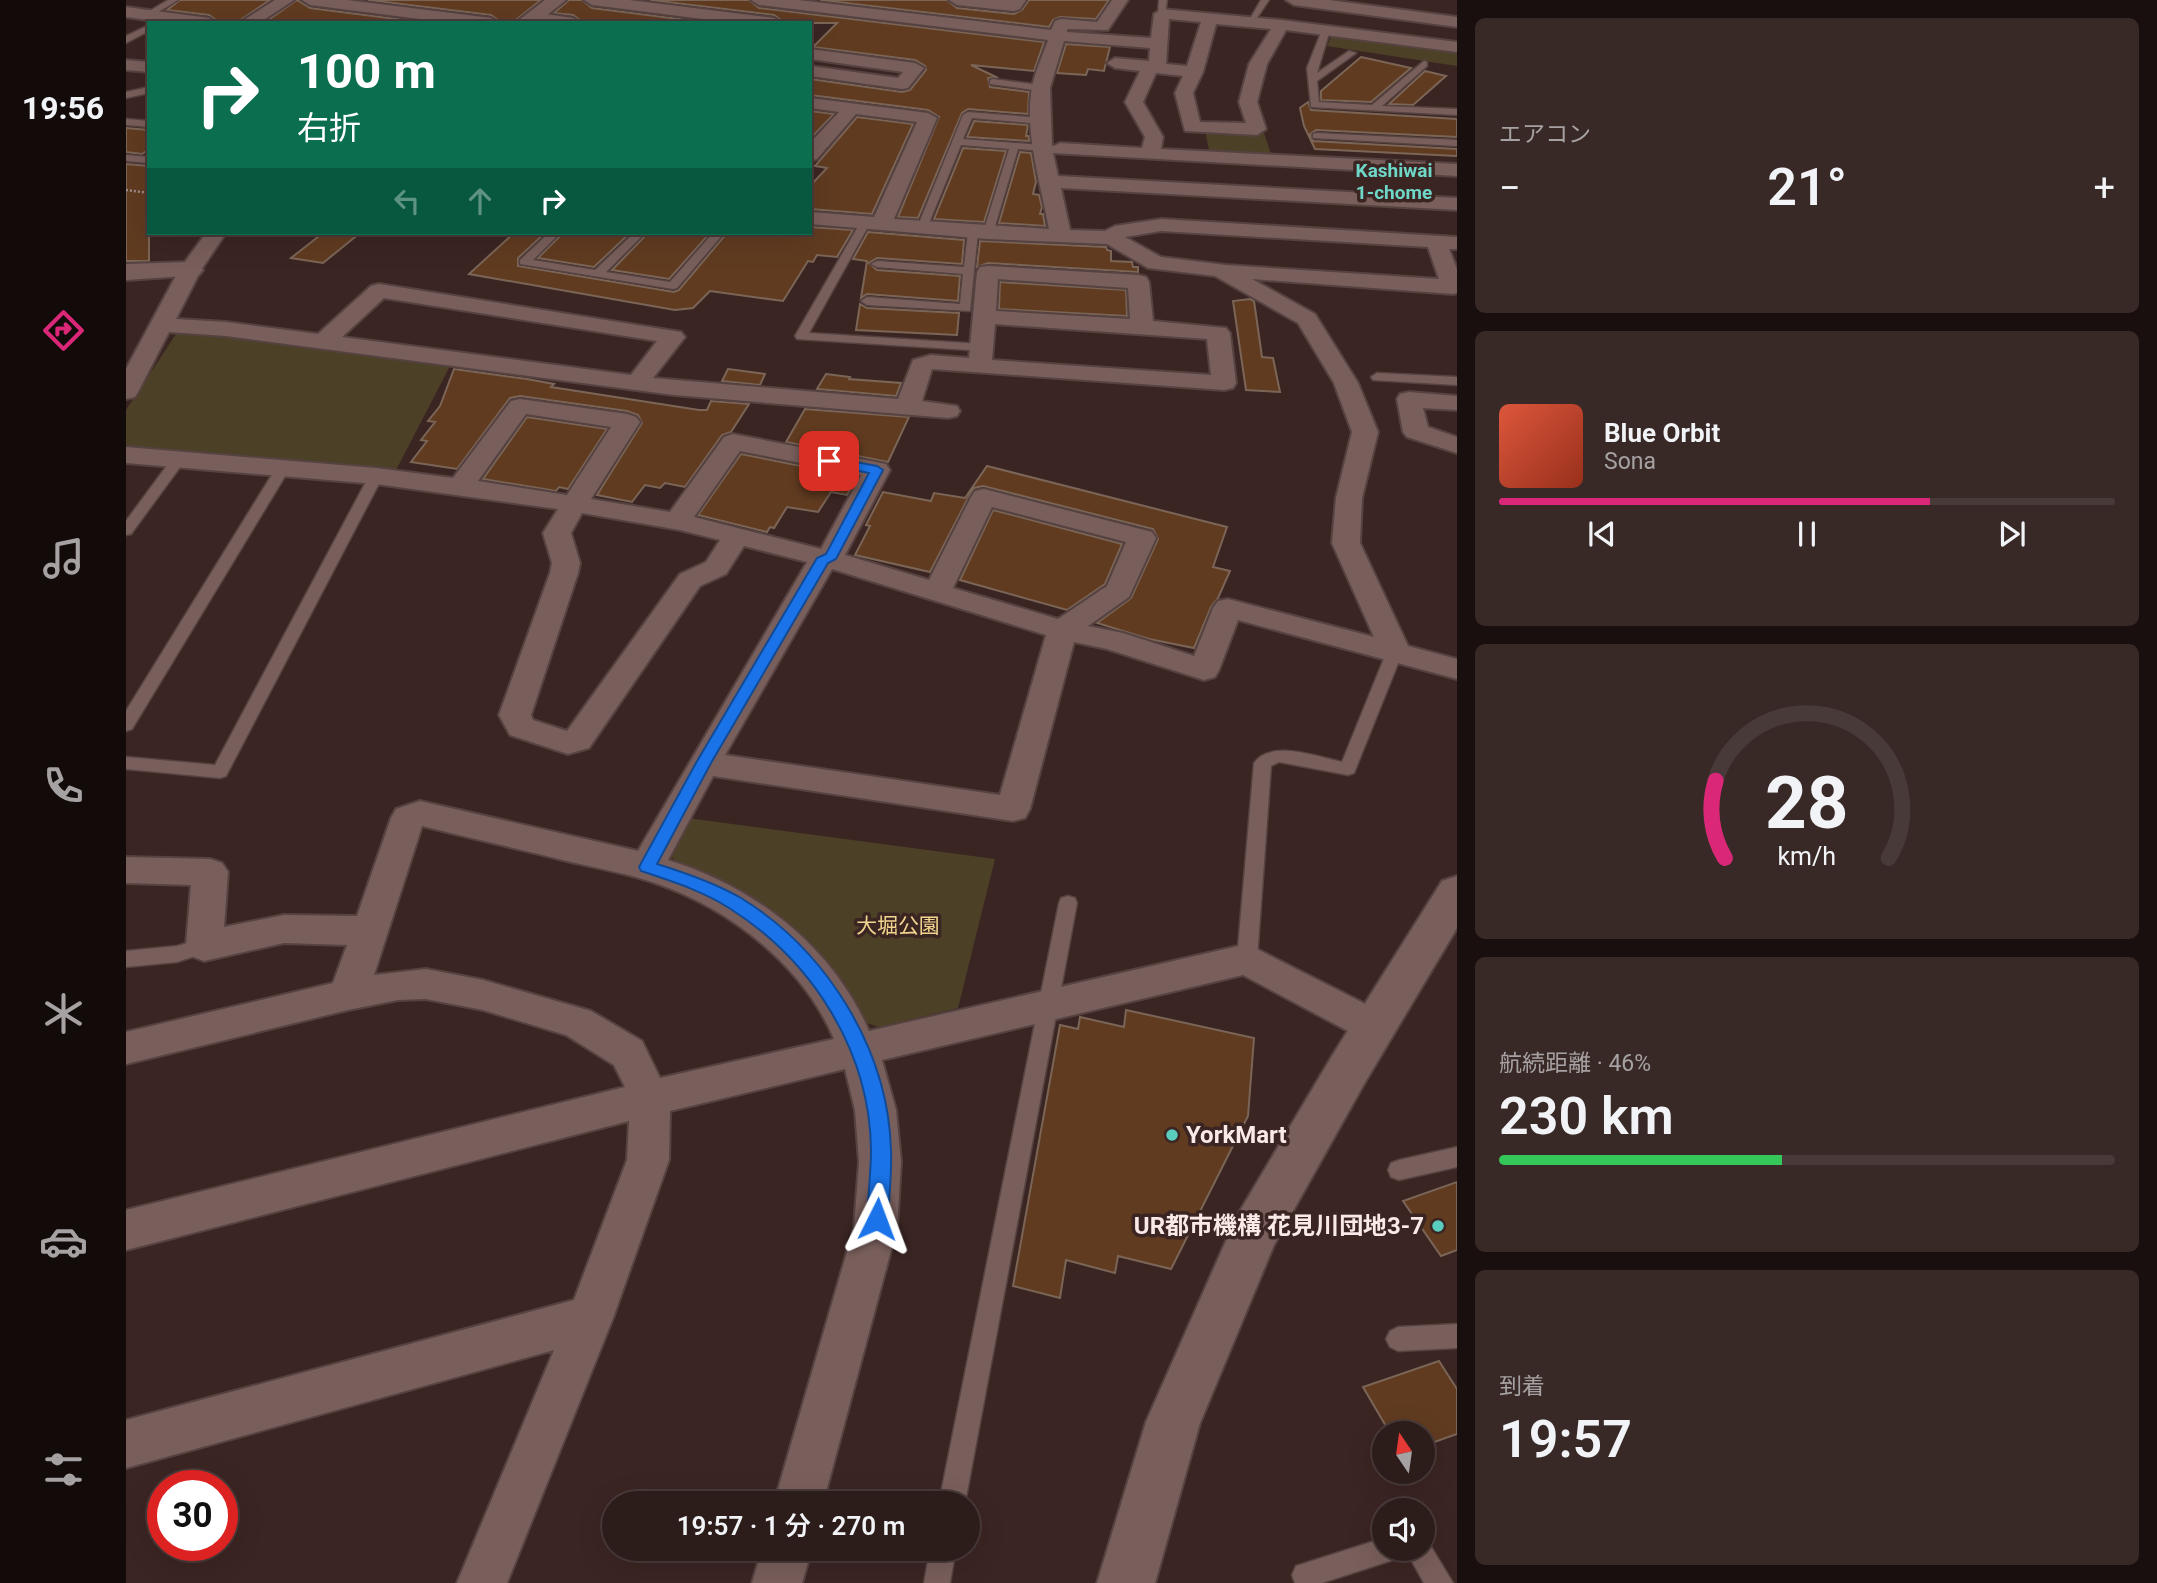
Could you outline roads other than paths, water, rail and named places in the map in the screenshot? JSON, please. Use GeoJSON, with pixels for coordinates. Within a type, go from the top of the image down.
{"type":"FeatureCollection","features":[{"type":"Feature","properties":{"kind":"street"},"geometry":{"type":"LineString","coordinates":[[250,21],[286,0]]}},
{"type":"Feature","properties":{"kind":"street"},"geometry":{"type":"LineString","coordinates":[[310,0],[475,21]]}},
{"type":"Feature","properties":{"kind":"street"},"geometry":{"type":"LineString","coordinates":[[528,20],[557,0]]}},
{"type":"Feature","properties":{"kind":"street"},"geometry":{"type":"LineString","coordinates":[[592,0],[758,21]]}},
{"type":"Feature","properties":{"kind":"street"},"geometry":{"type":"LineString","coordinates":[[708,15],[726,0]]}},
{"type":"Feature","properties":{"kind":"street"},"geometry":{"type":"LineString","coordinates":[[759,0],[1063,36],[1159,44]]}},
{"type":"Feature","properties":{"kind":"street"},"geometry":{"type":"LineString","coordinates":[[957,0],[1014,6],[1018,0]]}},
{"type":"Feature","properties":{"kind":"street"},"geometry":{"type":"LineString","coordinates":[[1065,277],[1068,237],[1051,149],[1041,121],[1041,88],[1063,36],[1061,24],[1102,27],[1121,0]]}},
{"type":"Feature","properties":{"kind":"street"},"geometry":{"type":"LineString","coordinates":[[1207,0],[1194,72],[1184,93],[1192,127],[1257,129],[1248,102],[1258,64],[1281,25]]}},
{"type":"Feature","properties":{"kind":"street"},"geometry":{"type":"LineString","coordinates":[[1294,0],[1457,22]]}},
{"type":"Feature","properties":{"kind":"street"},"geometry":{"type":"LineString","coordinates":[[1402,40],[1416,0]]}},
{"type":"Feature","properties":{"kind":"street"},"geometry":{"type":"LineString","coordinates":[[1150,154],[1154,138],[1134,102],[1154,66],[1163,7],[1204,18],[1457,47]]}},
{"type":"Feature","properties":{"kind":"street"},"geometry":{"type":"LineString","coordinates":[[144,19],[176,21]]}},
{"type":"Feature","properties":{"kind":"street"},"geometry":{"type":"LineString","coordinates":[[812,54],[915,68],[902,84],[812,71]]}},
{"type":"Feature","properties":{"kind":"street"},"geometry":{"type":"LineString","coordinates":[[1051,149],[1055,57]]}},
{"type":"Feature","properties":{"kind":"street"},"geometry":{"type":"LineString","coordinates":[[1100,61],[1194,72]]}},
{"type":"Feature","properties":{"kind":"street"},"geometry":{"type":"LineString","coordinates":[[126,65],[147,67]]}},
{"type":"Feature","properties":{"kind":"street"},"geometry":{"type":"LineString","coordinates":[[812,103],[928,118],[873,224]]}},
{"type":"Feature","properties":{"kind":"street"},"geometry":{"type":"LineString","coordinates":[[812,153],[852,108]]}},
{"type":"Feature","properties":{"kind":"street"},"geometry":{"type":"LineString","coordinates":[[1051,149],[1457,170]]}},
{"type":"Feature","properties":{"kind":"street"},"geometry":{"type":"LineString","coordinates":[[1297,160],[1326,278]]}},
{"type":"Feature","properties":{"kind":"street"},"geometry":{"type":"LineString","coordinates":[[1057,181],[1457,204]]}},
{"type":"Feature","properties":{"kind":"street"},"geometry":{"type":"LineString","coordinates":[[812,218],[980,232],[1112,238],[1156,263],[1453,287],[1446,243],[1161,225],[1115,232],[1112,238]]}},
{"type":"Feature","properties":{"kind":"street"},"geometry":{"type":"LineString","coordinates":[[126,392],[190,270],[215,235]]}},
{"type":"Feature","properties":{"kind":"street"},"geometry":{"type":"LineString","coordinates":[[126,272],[190,270]]}},
{"type":"Feature","properties":{"kind":"street"},"geometry":{"type":"LineString","coordinates":[[1220,270],[1307,319],[1346,383],[1365,432],[1349,498],[1346,544],[1395,651]]}},
{"type":"Feature","properties":{"kind":"street"},"geometry":{"type":"LineString","coordinates":[[981,357],[988,272],[1138,282],[1142,327]]}},
{"type":"Feature","properties":{"kind":"street"},"geometry":{"type":"LineString","coordinates":[[324,341],[379,291],[673,337],[639,382]]}},
{"type":"Feature","properties":{"kind":"street"},"geometry":{"type":"LineString","coordinates":[[908,408],[921,365],[981,357],[1224,383],[1218,333],[984,317]]}},
{"type":"Feature","properties":{"kind":"street"},"geometry":{"type":"LineString","coordinates":[[162,326],[226,329],[639,382],[948,411]]}},
{"type":"Feature","properties":{"kind":"street"},"geometry":{"type":"LineString","coordinates":[[1457,403],[1409,399],[1416,432],[1457,445]]}},
{"type":"Feature","properties":{"kind":"street"},"geometry":{"type":"LineString","coordinates":[[460,487],[520,406],[627,422],[572,504],[557,533],[566,563],[564,573],[515,715],[521,727],[568,743],[578,740],[690,580],[716,568],[737,536]]}},
{"type":"Feature","properties":{"kind":"street"},"geometry":{"type":"LineString","coordinates":[[647,867],[704,763],[827,559],[877,470],[733,442],[677,522]]}},
{"type":"Feature","properties":{"kind":"street"},"geometry":{"type":"LineString","coordinates":[[126,455],[376,476],[677,522],[827,559],[1062,630],[1112,640],[1204,670],[1228,608],[1457,669]]}},
{"type":"Feature","properties":{"kind":"street"},"geometry":{"type":"LineString","coordinates":[[704,763],[1013,809],[1062,630],[1119,591],[1142,538],[984,497],[937,592]]}},
{"type":"Feature","properties":{"kind":"street"},"geometry":{"type":"LineString","coordinates":[[348,995],[408,818],[420,813],[647,867],[690,881],[736,903],[797,952],[834,1000],[861,1047],[873,1088],[881,1149],[877,1219],[802,1491]]}},
{"type":"Feature","properties":{"kind":"street"},"geometry":{"type":"LineString","coordinates":[[126,870],[210,872],[204,946],[284,929],[371,931]]}},
{"type":"Feature","properties":{"kind":"street"},"geometry":{"type":"LineString","coordinates":[[1125,1583],[1173,1422],[1255,1232],[1457,892]]}},
{"type":"Feature","properties":{"kind":"street"},"geometry":{"type":"LineString","coordinates":[[126,1230],[650,1098],[1247,959],[1375,1027]]}},
{"type":"Feature","properties":{"kind":"street"},"geometry":{"type":"LineString","coordinates":[[126,1048],[348,995],[398,985],[437,985],[577,1021],[628,1053],[650,1098],[648,1160],[590,1318],[482,1583]]}},
{"type":"Feature","properties":{"kind":"street"},"geometry":{"type":"LineString","coordinates":[[126,1444],[590,1318]]}},
{"type":"Feature","properties":{"kind":"street"},"geometry":{"type":"LineString","coordinates":[[777,1583],[783,1561]]}},
{"type":"Feature","properties":{"kind":"lane"},"geometry":{"type":"LineString","coordinates":[[126,40],[144,19],[174,0]]}},
{"type":"Feature","properties":{"kind":"lane"},"geometry":{"type":"LineString","coordinates":[[1250,22],[1265,0]]}},
{"type":"Feature","properties":{"kind":"lane"},"geometry":{"type":"LineString","coordinates":[[1326,30],[1312,68],[1314,105],[1457,112]]}},
{"type":"Feature","properties":{"kind":"lane"},"geometry":{"type":"LineString","coordinates":[[1312,80],[1352,53]]}},
{"type":"Feature","properties":{"kind":"lane"},"geometry":{"type":"LineString","coordinates":[[1374,108],[1424,64]]}},
{"type":"Feature","properties":{"kind":"lane"},"geometry":{"type":"LineString","coordinates":[[993,82],[1041,88]]}},
{"type":"Feature","properties":{"kind":"lane"},"geometry":{"type":"LineString","coordinates":[[126,95],[147,91]]}},
{"type":"Feature","properties":{"kind":"lane"},"geometry":{"type":"LineString","coordinates":[[922,228],[968,115],[1041,121]]}},
{"type":"Feature","properties":{"kind":"lane"},"geometry":{"type":"LineString","coordinates":[[126,122],[147,124]]}},
{"type":"Feature","properties":{"kind":"lane"},"geometry":{"type":"LineString","coordinates":[[1316,136],[1457,143]]}},
{"type":"Feature","properties":{"kind":"lane"},"geometry":{"type":"LineString","coordinates":[[957,142],[1051,149]]}},
{"type":"Feature","properties":{"kind":"lane"},"geometry":{"type":"LineString","coordinates":[[867,301],[966,308],[969,271],[980,232],[1014,147]]}},
{"type":"Feature","properties":{"kind":"lane"},"geometry":{"type":"LineString","coordinates":[[126,158],[147,160]]}},
{"type":"Feature","properties":{"kind":"lane"},"geometry":{"type":"LineString","coordinates":[[873,224],[801,336],[981,357]]}},
{"type":"Feature","properties":{"kind":"lane"},"geometry":{"type":"LineString","coordinates":[[553,235],[524,262],[673,286],[717,235]]}},
{"type":"Feature","properties":{"kind":"lane"},"geometry":{"type":"LineString","coordinates":[[597,274],[638,235]]}},
{"type":"Feature","properties":{"kind":"lane"},"geometry":{"type":"LineString","coordinates":[[877,264],[969,271]]}},
{"type":"Feature","properties":{"kind":"lane"},"geometry":{"type":"LineString","coordinates":[[1377,377],[1457,382]]}},
{"type":"Feature","properties":{"kind":"lane"},"geometry":{"type":"LineString","coordinates":[[126,531],[179,459]]}},
{"type":"Feature","properties":{"kind":"lane"},"geometry":{"type":"LineString","coordinates":[[126,725],[283,468]]}},
{"type":"Feature","properties":{"kind":"lane"},"geometry":{"type":"LineString","coordinates":[[126,763],[220,772],[376,476]]}},
{"type":"Feature","properties":{"kind":"lane"},"geometry":{"type":"LineString","coordinates":[[1247,959],[1263,763],[1278,756],[1348,769],[1395,651]]}},
{"type":"Feature","properties":{"kind":"lane"},"geometry":{"type":"LineString","coordinates":[[954,1491],[1068,903]]}},
{"type":"Feature","properties":{"kind":"lane"},"geometry":{"type":"LineString","coordinates":[[126,959],[177,954],[204,946]]}},
{"type":"Feature","properties":{"kind":"lane"},"geometry":{"type":"LineString","coordinates":[[1399,1170],[1457,1157]]}},
{"type":"Feature","properties":{"kind":"lane"},"geometry":{"type":"LineString","coordinates":[[1398,1339],[1457,1336]]}},
{"type":"Feature","properties":{"kind":"lane"},"geometry":{"type":"LineString","coordinates":[[1305,1575],[1372,1555]]}},
{"type":"Feature","properties":{"kind":"lane"},"geometry":{"type":"LineString","coordinates":[[937,1583],[941,1561]]}},
{"type":"Feature","properties":{"kind":"lane"},"geometry":{"type":"LineString","coordinates":[[1426,1561],[1440,1583]]}},
{"type":"Feature","properties":{"kind":"place","name":"YorkMart"},"geometry":{"type":"Point","coordinates":[1172,1135]}},
{"type":"Feature","properties":{"kind":"place","name":"UR都市機構 花見川団地3-7"},"geometry":{"type":"Point","coordinates":[1438,1226]}},
{"type":"Feature","properties":{"kind":"district","name":"Kashiwai 1-chome"},"geometry":{"type":"Point","coordinates":[1394,181]}},
{"type":"Feature","properties":{"kind":"park label","name":"大堀公園"},"geometry":{"type":"Point","coordinates":[898,926]}}]}
